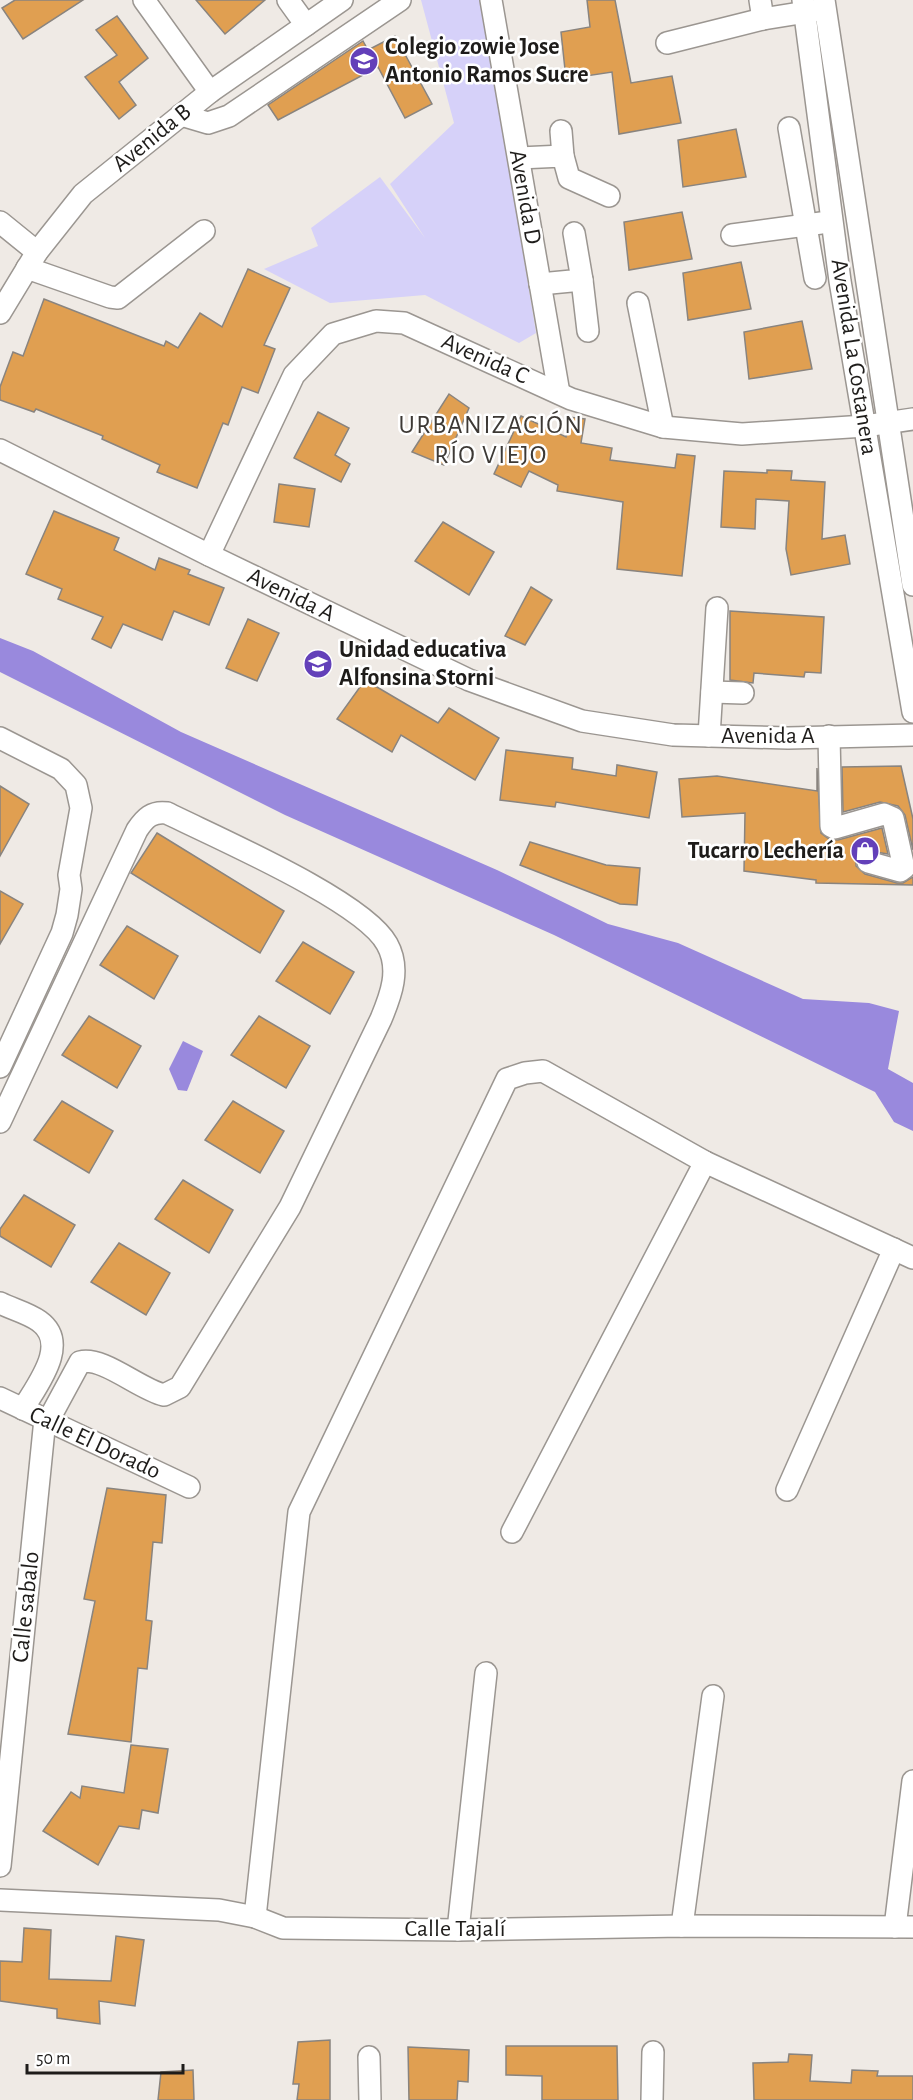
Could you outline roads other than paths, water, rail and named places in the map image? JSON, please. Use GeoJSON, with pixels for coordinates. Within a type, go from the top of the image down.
{"type":"FeatureCollection","features":[{"type":"Feature","properties":{"kind":"street"},"geometry":{"type":"LineString","coordinates":[[144,0],[210,92]]}},
{"type":"Feature","properties":{"kind":"street"},"geometry":{"type":"LineString","coordinates":[[288,0],[306,25]]}},
{"type":"Feature","properties":{"kind":"street","name":"Avenida B"},"geometry":{"type":"LineString","coordinates":[[0,313],[32,260],[83,194],[210,92],[342,0]]}},
{"type":"Feature","properties":{"kind":"street"},"geometry":{"type":"LineString","coordinates":[[181,114],[208,123],[218,122],[400,0]]}},
{"type":"Feature","properties":{"kind":"street","name":"Avenida D"},"geometry":{"type":"LineString","coordinates":[[491,0],[559,393]]}},
{"type":"Feature","properties":{"kind":"street"},"geometry":{"type":"LineString","coordinates":[[667,43],[762,10],[825,4]]}},
{"type":"Feature","properties":{"kind":"street","name":"Avenida La Costanera"},"geometry":{"type":"LineString","coordinates":[[825,4],[913,585]]}},
{"type":"Feature","properties":{"kind":"street","name":"Avenida La Costanera"},"geometry":{"type":"LineString","coordinates":[[804,6],[840,281],[913,712]]}},
{"type":"Feature","properties":{"kind":"street"},"geometry":{"type":"LineString","coordinates":[[789,128],[815,278]]}},
{"type":"Feature","properties":{"kind":"street"},"geometry":{"type":"LineString","coordinates":[[561,131],[563,156],[569,178],[609,196]]}},
{"type":"Feature","properties":{"kind":"street"},"geometry":{"type":"LineString","coordinates":[[519,158],[563,156]]}},
{"type":"Feature","properties":{"kind":"street"},"geometry":{"type":"LineString","coordinates":[[732,235],[833,221]]}},
{"type":"Feature","properties":{"kind":"street"},"geometry":{"type":"LineString","coordinates":[[0,222],[32,260],[110,297],[118,298],[204,231]]}},
{"type":"Feature","properties":{"kind":"street"},"geometry":{"type":"LineString","coordinates":[[574,233],[588,331]]}},
{"type":"Feature","properties":{"kind":"street"},"geometry":{"type":"LineString","coordinates":[[540,284],[582,280]]}},
{"type":"Feature","properties":{"kind":"street"},"geometry":{"type":"LineString","coordinates":[[639,303],[663,427]]}},
{"type":"Feature","properties":{"kind":"street","name":"Avenida C"},"geometry":{"type":"LineString","coordinates":[[209,555],[294,375],[333,334],[376,321],[404,323],[559,393],[663,427],[742,434],[865,426],[913,418]]}},
{"type":"Feature","properties":{"kind":"street","name":"Avenida A"},"geometry":{"type":"LineString","coordinates":[[0,450],[209,555],[469,680],[582,721],[673,735],[913,735]]}},
{"type":"Feature","properties":{"kind":"street"},"geometry":{"type":"LineString","coordinates":[[709,736],[717,609]]}},
{"type":"Feature","properties":{"kind":"street"},"geometry":{"type":"LineString","coordinates":[[712,692],[743,693]]}},
{"type":"Feature","properties":{"kind":"street"},"geometry":{"type":"LineString","coordinates":[[829,736],[831,826],[835,828],[884,814],[893,818],[904,868],[900,871],[868,862]]}},
{"type":"Feature","properties":{"kind":"street"},"geometry":{"type":"LineString","coordinates":[[0,738],[62,769],[76,785],[81,808],[69,875],[71,889],[62,933],[0,1067]]}},
{"type":"Feature","properties":{"kind":"street"},"geometry":{"type":"LineString","coordinates":[[0,1122],[137,830],[145,819],[157,812],[167,813],[312,886],[371,924],[387,944],[394,978],[391,994],[381,1019],[290,1206],[180,1387],[164,1395],[151,1392],[96,1362],[80,1362],[46,1420]]}},
{"type":"Feature","properties":{"kind":"street"},"geometry":{"type":"LineString","coordinates":[[255,1917],[299,1512],[507,1079],[525,1073],[543,1071],[705,1162],[904,1254],[787,1490]]}},
{"type":"Feature","properties":{"kind":"street"},"geometry":{"type":"LineString","coordinates":[[512,1532],[705,1162]]}},
{"type":"Feature","properties":{"kind":"street"},"geometry":{"type":"LineString","coordinates":[[0,1304],[39,1321],[50,1337],[50,1361],[23,1409]]}},
{"type":"Feature","properties":{"kind":"street","name":"Calle El Dorado"},"geometry":{"type":"LineString","coordinates":[[0,1398],[189,1487]]}},
{"type":"Feature","properties":{"kind":"street","name":"Calle sabalo"},"geometry":{"type":"LineString","coordinates":[[0,1866],[46,1420]]}},
{"type":"Feature","properties":{"kind":"street"},"geometry":{"type":"LineString","coordinates":[[458,1930],[486,1673]]}},
{"type":"Feature","properties":{"kind":"street"},"geometry":{"type":"LineString","coordinates":[[682,1926],[713,1695]]}},
{"type":"Feature","properties":{"kind":"street"},"geometry":{"type":"LineString","coordinates":[[904,1927],[913,1781]]}},
{"type":"Feature","properties":{"kind":"street","name":"Calle Tajalí"},"geometry":{"type":"LineString","coordinates":[[0,1900],[219,1910],[255,1917],[283,1928],[458,1930],[682,1926],[904,1927]]}},
{"type":"Feature","properties":{"kind":"street"},"geometry":{"type":"LineString","coordinates":[[652,2100],[653,2052]]}},
{"type":"Feature","properties":{"kind":"street"},"geometry":{"type":"LineString","coordinates":[[369,2056],[370,2100]]}},
{"type":"Feature","properties":{"kind":"place","name":"Colegio zowie Jose Antonio Ramos Sucre"},"geometry":{"type":"Point","coordinates":[364,61]}},
{"type":"Feature","properties":{"kind":"place","name":"Unidad educativa Alfonsina Storni"},"geometry":{"type":"Point","coordinates":[318,664]}},
{"type":"Feature","properties":{"kind":"place","name":"Tucarro Lechería"},"geometry":{"type":"Point","coordinates":[865,851]}},
{"type":"Feature","properties":{"kind":"district","name":"URBANIZACIÓN RÍO VIEJO"},"geometry":{"type":"Point","coordinates":[491,440]}}]}
